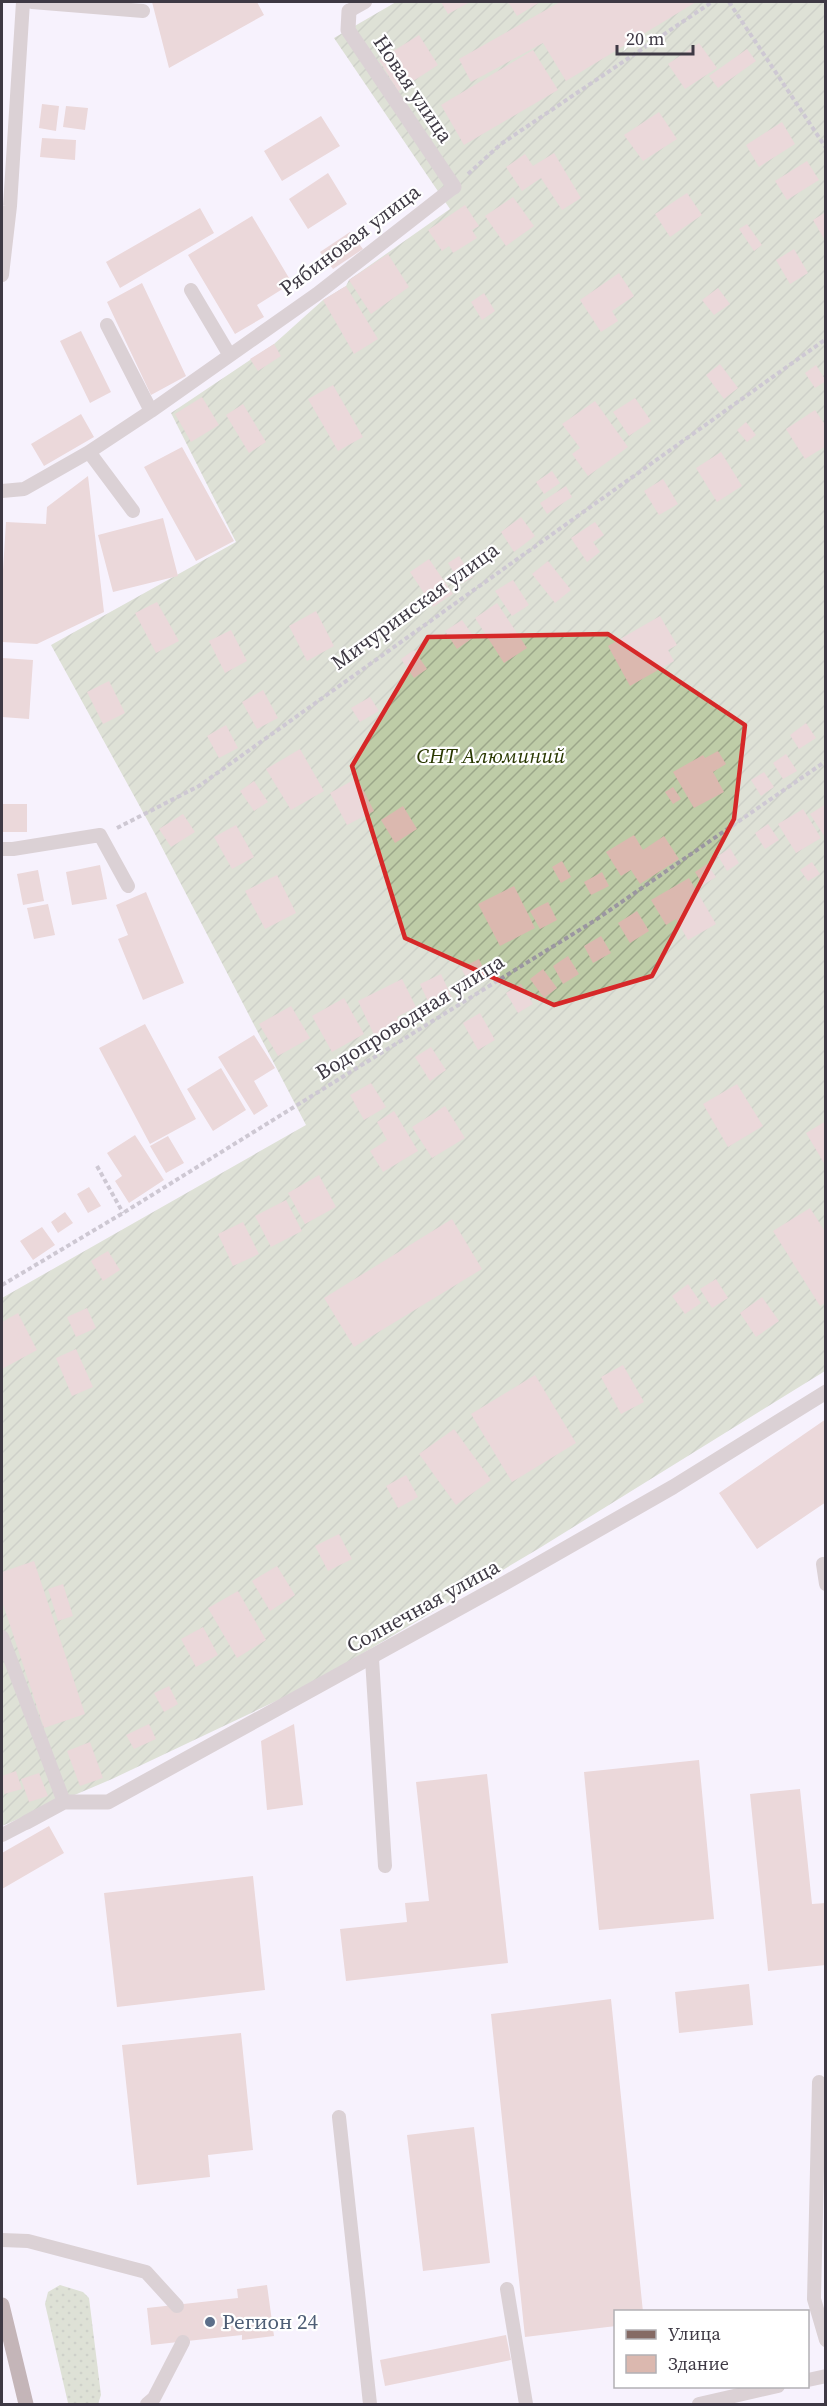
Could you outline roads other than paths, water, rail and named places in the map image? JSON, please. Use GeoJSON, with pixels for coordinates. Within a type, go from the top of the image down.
{"type":"FeatureCollection","features":[{"type":"Feature","properties":{"kind":"main road"},"geometry":{"type":"LineString","coordinates":[[2,2305],[26,2404]]}},
{"type":"Feature","properties":{"kind":"street","name":"Новая улица"},"geometry":{"type":"LineString","coordinates":[[349,11],[348,30],[454,187]]}},
{"type":"Feature","properties":{"kind":"street","name":"Солнечная улица"},"geometry":{"type":"LineString","coordinates":[[27,1822],[64,1802],[108,1802],[372,1659],[673,1487],[825,1392]]}},
{"type":"Feature","properties":{"kind":"lane"},"geometry":{"type":"LineString","coordinates":[[2,275],[10,206],[23,2]]}},
{"type":"Feature","properties":{"kind":"lane"},"geometry":{"type":"LineString","coordinates":[[32,2],[143,11]]}},
{"type":"Feature","properties":{"kind":"lane"},"geometry":{"type":"LineString","coordinates":[[349,11],[365,2]]}},
{"type":"Feature","properties":{"kind":"lane","name":"Рябиновая улица"},"geometry":{"type":"LineString","coordinates":[[2,490],[24,489],[89,452],[151,411],[317,294],[454,187]]}},
{"type":"Feature","properties":{"kind":"lane"},"geometry":{"type":"LineString","coordinates":[[191,290],[229,354]]}},
{"type":"Feature","properties":{"kind":"lane"},"geometry":{"type":"LineString","coordinates":[[107,325],[151,411]]}},
{"type":"Feature","properties":{"kind":"lane"},"geometry":{"type":"LineString","coordinates":[[89,452],[133,511]]}},
{"type":"Feature","properties":{"kind":"lane"},"geometry":{"type":"LineString","coordinates":[[2,849],[100,835],[128,886]]}},
{"type":"Feature","properties":{"kind":"lane"},"geometry":{"type":"LineString","coordinates":[[823,1564],[825,1584]]}},
{"type":"Feature","properties":{"kind":"lane"},"geometry":{"type":"LineString","coordinates":[[2,1637],[64,1802]]}},
{"type":"Feature","properties":{"kind":"lane"},"geometry":{"type":"LineString","coordinates":[[372,1659],[385,1866]]}},
{"type":"Feature","properties":{"kind":"lane"},"geometry":{"type":"LineString","coordinates":[[2,1835],[27,1822]]}},
{"type":"Feature","properties":{"kind":"lane"},"geometry":{"type":"LineString","coordinates":[[819,2082],[814,2299],[825,2340]]}},
{"type":"Feature","properties":{"kind":"lane"},"geometry":{"type":"LineString","coordinates":[[339,2117],[370,2404]]}},
{"type":"Feature","properties":{"kind":"lane"},"geometry":{"type":"LineString","coordinates":[[2,2240],[28,2241],[146,2272],[177,2306]]}},
{"type":"Feature","properties":{"kind":"lane"},"geometry":{"type":"LineString","coordinates":[[507,2289],[526,2404]]}},
{"type":"Feature","properties":{"kind":"lane"},"geometry":{"type":"LineString","coordinates":[[147,2404],[154,2398],[183,2342]]}},
{"type":"Feature","properties":{"kind":"lane"},"geometry":{"type":"LineString","coordinates":[[809,2380],[825,2376]]}},
{"type":"Feature","properties":{"kind":"lane"},"geometry":{"type":"LineString","coordinates":[[699,2404],[769,2388]]}},
{"type":"Feature","properties":{"kind":"place","name":"Регион 24"},"geometry":{"type":"Point","coordinates":[210,2322]}},
{"type":"Feature","properties":{"kind":"park label","name":"СНТ Алюминий"},"geometry":{"type":"Point","coordinates":[491,756]}}]}
